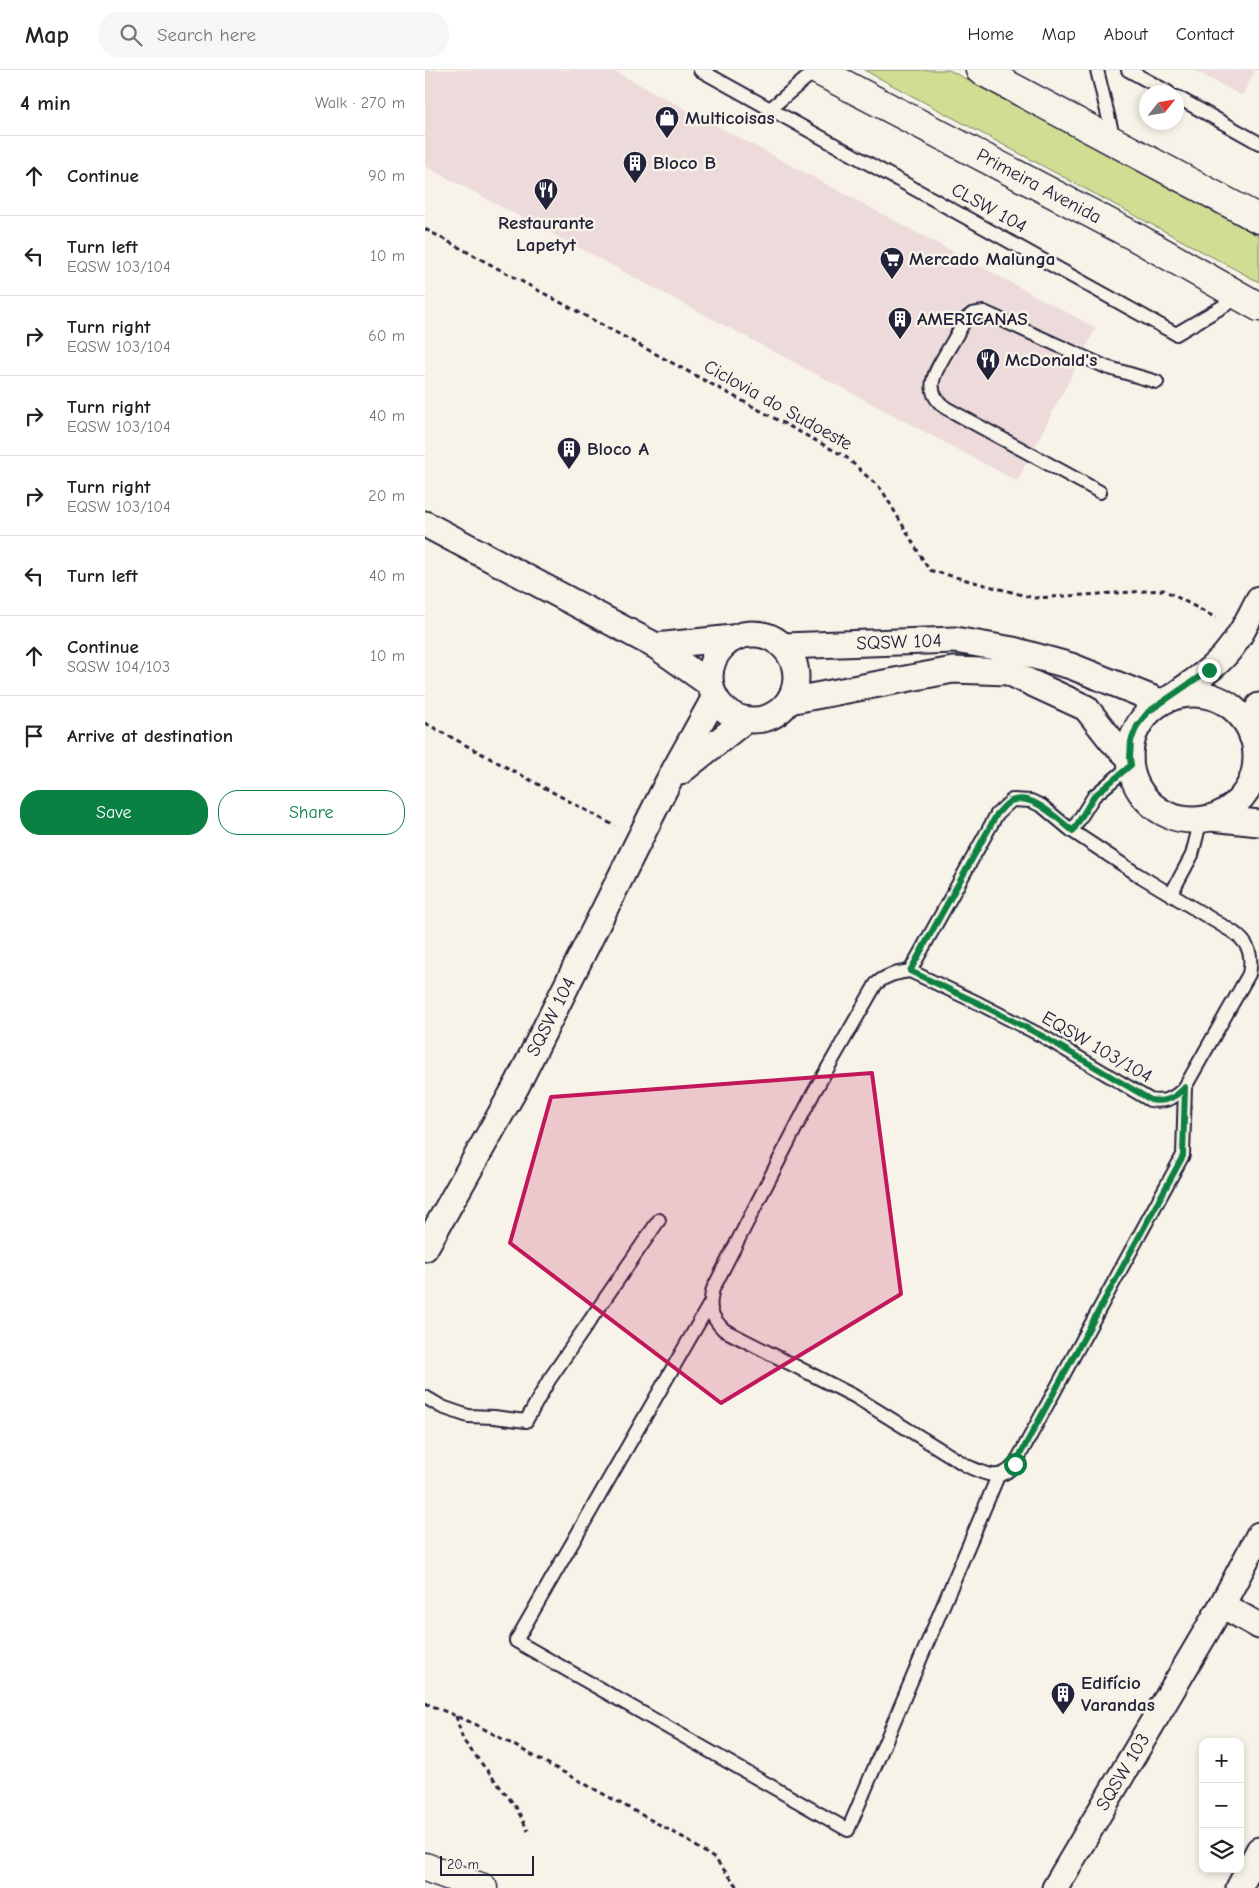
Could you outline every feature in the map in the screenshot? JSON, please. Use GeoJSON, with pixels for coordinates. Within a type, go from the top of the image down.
{"type":"FeatureCollection","features":[{"type":"Feature","properties":{"kind":"main road","name":"Primeira Avenida"},"geometry":{"type":"LineString","coordinates":[[816,70],[1134,236],[1249,302]]}},
{"type":"Feature","properties":{"kind":"main road"},"geometry":{"type":"LineString","coordinates":[[980,70],[1259,219]]}},
{"type":"Feature","properties":{"kind":"main road"},"geometry":{"type":"LineString","coordinates":[[425,1867],[483,1888]]}},
{"type":"Feature","properties":{"kind":"street"},"geometry":{"type":"LineString","coordinates":[[425,524],[655,646],[713,691]]}},
{"type":"Feature","properties":{"kind":"street"},"geometry":{"type":"LineString","coordinates":[[1259,599],[1242,632],[1225,655],[1209,670],[1148,712],[1137,726],[1131,741],[1130,761],[1133,777],[1141,794],[1155,808],[1173,817],[1192,821],[1206,819],[1259,823]]}},
{"type":"Feature","properties":{"kind":"street"},"geometry":{"type":"LineString","coordinates":[[655,646],[733,638],[746,634],[759,634],[772,638],[791,655],[795,667],[794,691],[789,702],[781,711],[769,717],[745,720],[723,708],[713,691],[710,674],[717,653],[733,638]]}},
{"type":"Feature","properties":{"kind":"street","name":"SQSW 104"},"geometry":{"type":"LineString","coordinates":[[783,646],[955,640],[1011,661],[1086,708],[1112,742],[1130,761]]}},
{"type":"Feature","properties":{"kind":"street","name":"SQSW 104"},"geometry":{"type":"LineString","coordinates":[[789,702],[953,670],[1011,661],[1071,666],[1166,700]]}},
{"type":"Feature","properties":{"kind":"street","name":"SQSW 104"},"geometry":{"type":"LineString","coordinates":[[425,1248],[517,1085],[713,691]]}},
{"type":"Feature","properties":{"kind":"street"},"geometry":{"type":"LineString","coordinates":[[1166,700],[1190,694],[1210,696],[1227,705],[1242,719],[1255,742]]}},
{"type":"Feature","properties":{"kind":"street"},"geometry":{"type":"LineString","coordinates":[[1206,819],[1228,810],[1242,797],[1251,781],[1255,762],[1259,706]]}},
{"type":"Feature","properties":{"kind":"street","name":"SQSW 104"},"geometry":{"type":"LineString","coordinates":[[668,782],[745,720]]}},
{"type":"Feature","properties":{"kind":"street","name":"SQSW 103"},"geometry":{"type":"LineString","coordinates":[[1055,1888],[1221,1605],[1259,1535]]}},
{"type":"Feature","properties":{"kind":"street"},"geometry":{"type":"LineString","coordinates":[[1221,1605],[1259,1626]]}},
{"type":"Feature","properties":{"kind":"street"},"geometry":{"type":"LineString","coordinates":[[1239,1888],[1259,1850]]}},
{"type":"Feature","properties":{"kind":"lane","name":"CLSW 104"},"geometry":{"type":"LineString","coordinates":[[700,70],[1176,334],[1249,302]]}},
{"type":"Feature","properties":{"kind":"lane"},"geometry":{"type":"LineString","coordinates":[[771,108],[816,70]]}},
{"type":"Feature","properties":{"kind":"lane"},"geometry":{"type":"LineString","coordinates":[[1097,70],[1114,143]]}},
{"type":"Feature","properties":{"kind":"lane"},"geometry":{"type":"LineString","coordinates":[[1128,70],[1156,85]]}},
{"type":"Feature","properties":{"kind":"lane"},"geometry":{"type":"LineString","coordinates":[[1184,101],[1259,143]]}},
{"type":"Feature","properties":{"kind":"lane"},"geometry":{"type":"LineString","coordinates":[[1100,492],[940,404],[932,388],[934,374],[966,319],[972,314],[984,312],[1106,366],[1157,382]]}},
{"type":"Feature","properties":{"kind":"lane"},"geometry":{"type":"LineString","coordinates":[[1073,831],[1094,796],[1130,761]]}},
{"type":"Feature","properties":{"kind":"lane","name":"EQSW 103/104"},"geometry":{"type":"LineString","coordinates":[[1012,800],[1031,801],[1042,806],[1073,831],[1137,874],[1171,894],[1241,938],[1249,948],[1250,956],[1249,974],[1185,1087],[1180,1093],[1166,1101],[1151,1100],[1044,1037],[910,971],[997,814],[1012,800]]}},
{"type":"Feature","properties":{"kind":"lane"},"geometry":{"type":"LineString","coordinates":[[1171,894],[1191,855],[1206,819]]}},
{"type":"Feature","properties":{"kind":"lane"},"geometry":{"type":"LineString","coordinates":[[910,971],[891,974],[876,984],[814,1092],[713,1289],[709,1305],[516,1641],[849,1830],[998,1476]]}},
{"type":"Feature","properties":{"kind":"lane"},"geometry":{"type":"LineString","coordinates":[[709,1305],[716,1322],[724,1330],[854,1396],[967,1466],[998,1476],[1009,1472],[1183,1156],[1185,1087]]}},
{"type":"Feature","properties":{"kind":"lane"},"geometry":{"type":"LineString","coordinates":[[425,1397],[441,1407],[468,1416],[526,1421],[549,1380],[659,1220]]}},
{"type":"Feature","properties":{"kind":"path","name":"Ciclovia do Sudoeste"},"geometry":{"type":"LineString","coordinates":[[425,228],[846,457],[882,490],[929,570],[1034,598],[1164,590],[1242,632]]}},
{"type":"Feature","properties":{"kind":"path"},"geometry":{"type":"LineString","coordinates":[[425,723],[640,839]]}},
{"type":"Feature","properties":{"kind":"path"},"geometry":{"type":"LineString","coordinates":[[425,1703],[475,1724],[684,1838],[715,1859],[739,1888]]}},
{"type":"Feature","properties":{"kind":"path"},"geometry":{"type":"LineString","coordinates":[[456,1716],[463,1740],[516,1807],[528,1831]]}},
{"type":"Feature","properties":{"kind":"highlighted area"},"geometry":{"type":"Polygon","coordinates":[[[872,1073],[901,1294],[721,1403],[510,1243],[551,1097],[872,1073]]]}},
{"type":"Feature","properties":{"kind":"shaded area"},"geometry":{"type":"Polygon","coordinates":[[[425,70],[612,70],[1096,328],[1017,481],[425,166],[425,70]]]}},
{"type":"Feature","properties":{"kind":"shaded area"},"geometry":{"type":"Polygon","coordinates":[[[1194,70],[1255,70],[1242,96],[1194,70]]]}},
{"type":"Feature","properties":{"kind":"green space"},"geometry":{"type":"Polygon","coordinates":[[[864,70],[949,70],[1259,236],[1259,282],[864,70]]]}},
{"type":"Feature","properties":{"kind":"place","name":"Multicoisas"},"geometry":{"type":"Point","coordinates":[667,139]}},
{"type":"Feature","properties":{"kind":"place","name":"Bloco B"},"geometry":{"type":"Point","coordinates":[635,184]}},
{"type":"Feature","properties":{"kind":"place","name":"Restaurante Lapetyt"},"geometry":{"type":"Point","coordinates":[546,211]}},
{"type":"Feature","properties":{"kind":"place","name":"Mercado Malunga"},"geometry":{"type":"Point","coordinates":[892,280]}},
{"type":"Feature","properties":{"kind":"place","name":"AMERICANAS"},"geometry":{"type":"Point","coordinates":[900,340]}},
{"type":"Feature","properties":{"kind":"place","name":"McDonald's"},"geometry":{"type":"Point","coordinates":[988,381]}},
{"type":"Feature","properties":{"kind":"place","name":"Bloco A"},"geometry":{"type":"Point","coordinates":[569,470]}},
{"type":"Feature","properties":{"kind":"place","name":"Edifício Varandas"},"geometry":{"type":"Point","coordinates":[1063,1715]}},
{"type":"Feature","properties":{"kind":"route"},"geometry":{"type":"LineString","coordinates":[[1015,1464],[1183,1156],[1185,1087],[1180,1093],[1166,1101],[1151,1100],[1044,1037],[910,971],[997,814],[1006,804],[1012,800],[1031,801],[1042,806],[1073,831],[1094,796],[1131,765],[1131,741],[1137,726],[1148,712],[1209,670]]}}]}
